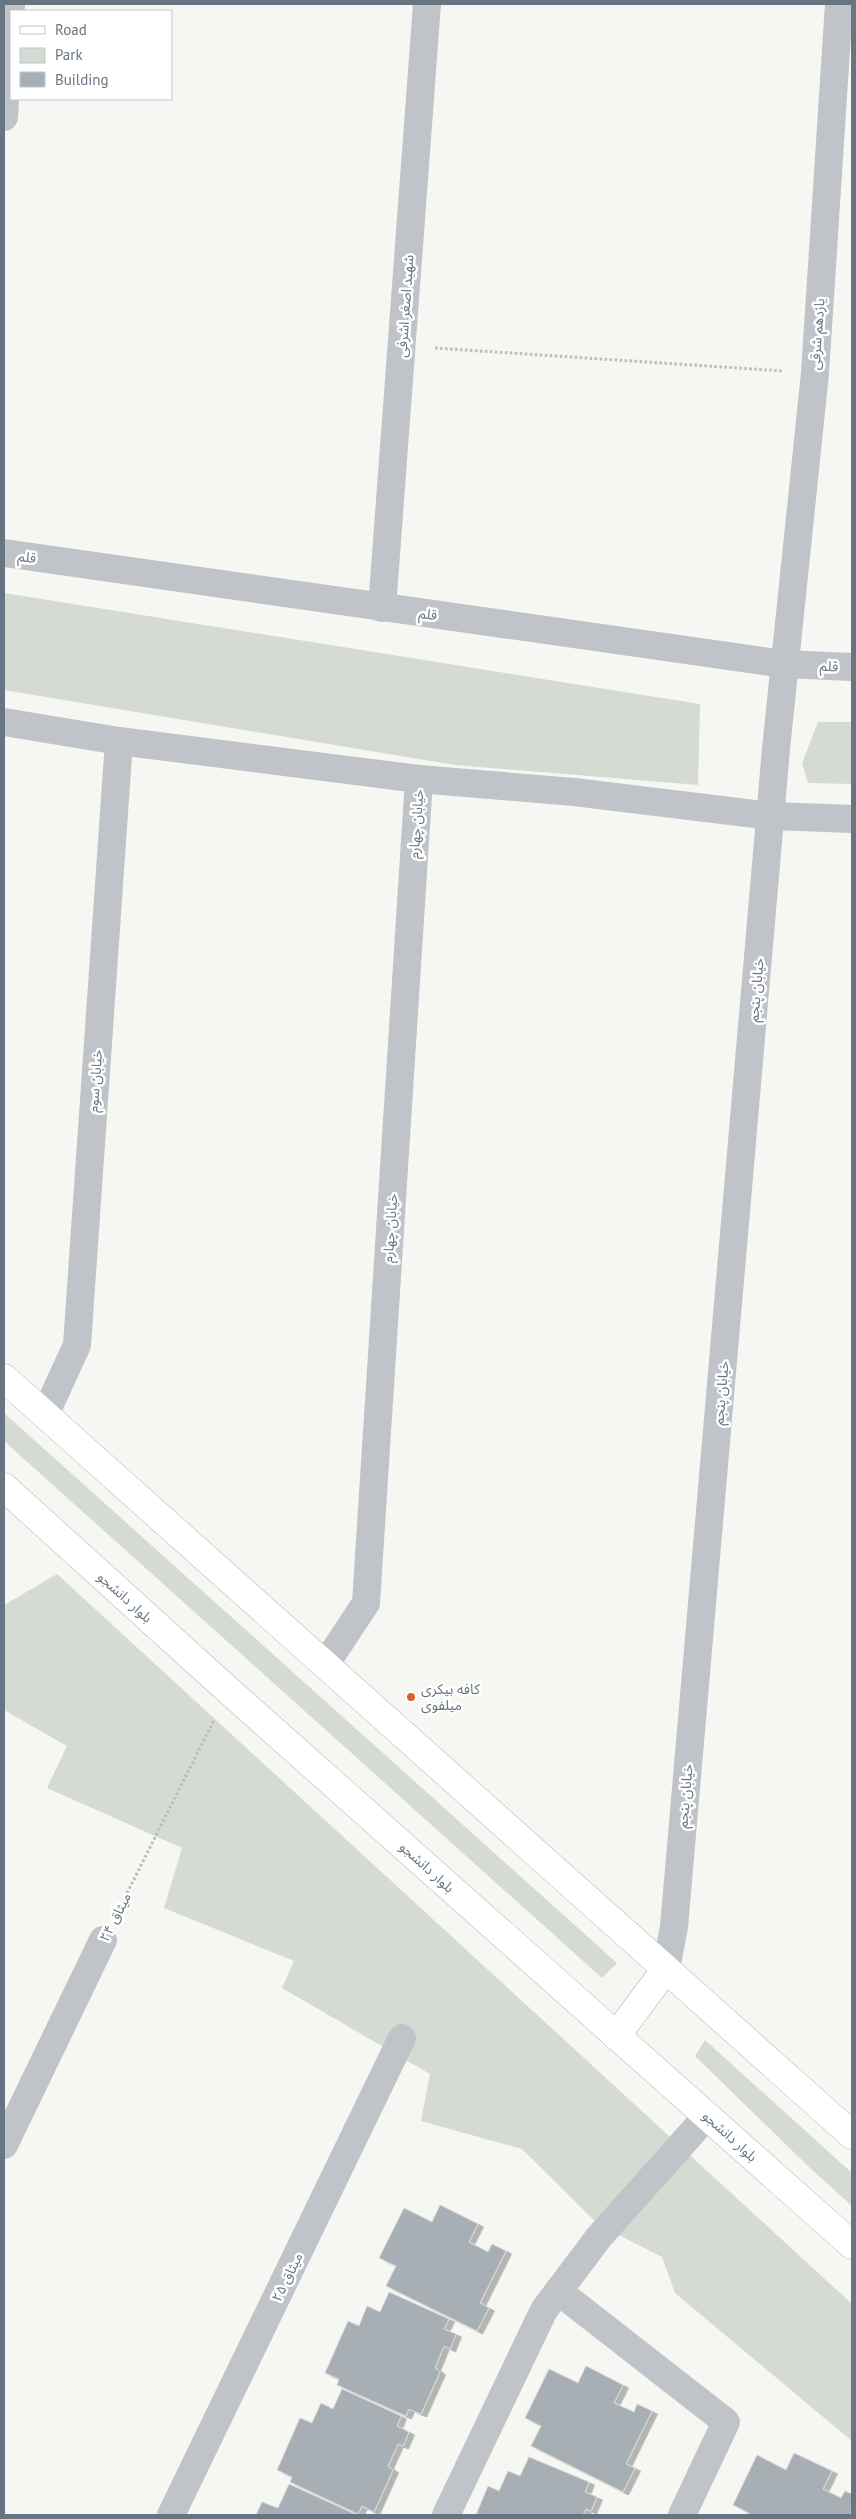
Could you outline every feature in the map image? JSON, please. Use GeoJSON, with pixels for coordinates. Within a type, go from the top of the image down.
{"type":"FeatureCollection","features":[{"type":"Feature","properties":{"kind":"main road"},"geometry":{"type":"LineString","coordinates":[[4,1378],[852,2135]]}},
{"type":"Feature","properties":{"kind":"main road","name":"بلوار دانشجو"},"geometry":{"type":"LineString","coordinates":[[4,1487],[229,1691],[852,2245]]}},
{"type":"Feature","properties":{"kind":"main road"},"geometry":{"type":"LineString","coordinates":[[616,2036],[666,1969]]}},
{"type":"Feature","properties":{"kind":"street","name":"شهید اصغر اشرفی"},"geometry":{"type":"LineString","coordinates":[[382,608],[427,4]]}},
{"type":"Feature","properties":{"kind":"street","name":"یازدهم شرقی"},"geometry":{"type":"LineString","coordinates":[[772,816],[784,664],[815,374],[839,4]]}},
{"type":"Feature","properties":{"kind":"street"},"geometry":{"type":"LineString","coordinates":[[4,117],[10,20]]}},
{"type":"Feature","properties":{"kind":"street","name":"قلم"},"geometry":{"type":"LineString","coordinates":[[4,553],[784,664],[852,667]]}},
{"type":"Feature","properties":{"kind":"street"},"geometry":{"type":"LineString","coordinates":[[4,722],[119,741],[419,778],[574,792],[772,816],[852,819]]}},
{"type":"Feature","properties":{"kind":"street","name":"خیابان سوم"},"geometry":{"type":"LineString","coordinates":[[45,1415],[77,1345],[119,741]]}},
{"type":"Feature","properties":{"kind":"street","name":"خیابان چهارم"},"geometry":{"type":"LineString","coordinates":[[325,1665],[366,1603],[419,778]]}},
{"type":"Feature","properties":{"kind":"street","name":"خیابان پنجم"},"geometry":{"type":"LineString","coordinates":[[666,1969],[674,1927],[772,816]]}},
{"type":"Feature","properties":{"kind":"street","name":"میثاق ۲۴"},"geometry":{"type":"LineString","coordinates":[[4,2145],[103,1940]]}},
{"type":"Feature","properties":{"kind":"street","name":"میثاق ۲۵"},"geometry":{"type":"LineString","coordinates":[[172,2515],[402,2038]]}},
{"type":"Feature","properties":{"kind":"street"},"geometry":{"type":"LineString","coordinates":[[446,2515],[544,2310],[599,2237],[707,2116]]}},
{"type":"Feature","properties":{"kind":"street"},"geometry":{"type":"LineString","coordinates":[[558,2292],[726,2422],[682,2515]]}},
{"type":"Feature","properties":{"kind":"path"},"geometry":{"type":"LineString","coordinates":[[402,346],[815,374]]}},
{"type":"Feature","properties":{"kind":"path","name":"میثاق ۲۴"},"geometry":{"type":"LineString","coordinates":[[103,1940],[229,1691]]}},
{"type":"Feature","properties":{"kind":"green space"},"geometry":{"type":"Polygon","coordinates":[[[4,593],[700,704],[698,785],[455,765],[4,690],[4,593]]]}},
{"type":"Feature","properties":{"kind":"green space"},"geometry":{"type":"Polygon","coordinates":[[[818,722],[852,722],[852,784],[808,783],[802,763],[818,722]]]}},
{"type":"Feature","properties":{"kind":"green space"},"geometry":{"type":"Polygon","coordinates":[[[4,1413],[617,1963],[602,1978],[4,1441],[4,1413]]]}},
{"type":"Feature","properties":{"kind":"green space"},"geometry":{"type":"Polygon","coordinates":[[[57,1574],[852,2304],[852,2441],[675,2293],[662,2257],[599,2225],[522,2149],[421,2121],[430,2074],[282,1988],[294,1961],[164,1908],[182,1848],[47,1788],[67,1746],[4,1710],[4,1605],[57,1574]]]}},
{"type":"Feature","properties":{"kind":"green space"},"geometry":{"type":"Polygon","coordinates":[[[705,2040],[852,2173],[852,2206],[810,2168],[695,2056],[705,2040]]]}},
{"type":"Feature","properties":{"kind":"building"},"geometry":{"type":"Polygon","coordinates":[[[440,2205],[478,2224],[469,2242],[488,2252],[492,2244],[506,2251],[480,2303],[489,2308],[477,2331],[386,2286],[396,2266],[379,2258],[404,2208],[432,2222],[440,2205]]]}},
{"type":"Feature","properties":{"kind":"building"},"geometry":{"type":"Polygon","coordinates":[[[389,2292],[449,2319],[444,2329],[456,2334],[450,2349],[444,2346],[435,2368],[440,2372],[421,2414],[409,2409],[406,2416],[337,2385],[339,2379],[325,2373],[348,2321],[359,2326],[367,2306],[380,2312],[389,2292]]]}},
{"type":"Feature","properties":{"kind":"building"},"geometry":{"type":"Polygon","coordinates":[[[586,2366],[623,2385],[614,2403],[634,2412],[637,2404],[652,2411],[626,2464],[635,2468],[623,2492],[531,2446],[541,2426],[525,2418],[549,2369],[578,2383],[586,2366]]]}},
{"type":"Feature","properties":{"kind":"building"},"geometry":{"type":"Polygon","coordinates":[[[342,2389],[401,2416],[397,2426],[409,2432],[403,2446],[398,2444],[388,2466],[393,2470],[374,2512],[362,2506],[358,2514],[290,2482],[292,2477],[277,2470],[300,2418],[312,2423],[321,2403],[333,2409],[342,2389]]]}},
{"type":"Feature","properties":{"kind":"building"},"geometry":{"type":"Polygon","coordinates":[[[794,2453],[832,2471],[823,2489],[841,2498],[845,2491],[852,2494],[851,2515],[748,2515],[749,2513],[733,2505],[757,2455],[786,2470],[794,2453]]]}},
{"type":"Feature","properties":{"kind":"building"},"geometry":{"type":"Polygon","coordinates":[[[529,2457],[589,2482],[585,2492],[597,2497],[591,2511],[586,2509],[583,2515],[476,2515],[488,2486],[499,2491],[508,2471],[520,2476],[529,2457]]]}},
{"type":"Feature","properties":{"kind":"building"},"geometry":{"type":"Polygon","coordinates":[[[289,2484],[357,2515],[256,2515],[262,2502],[278,2508],[289,2484]]]}},
{"type":"Feature","properties":{"kind":"place","name":"کافه بیکری میلفوی"},"geometry":{"type":"Point","coordinates":[411,1697]}}]}
